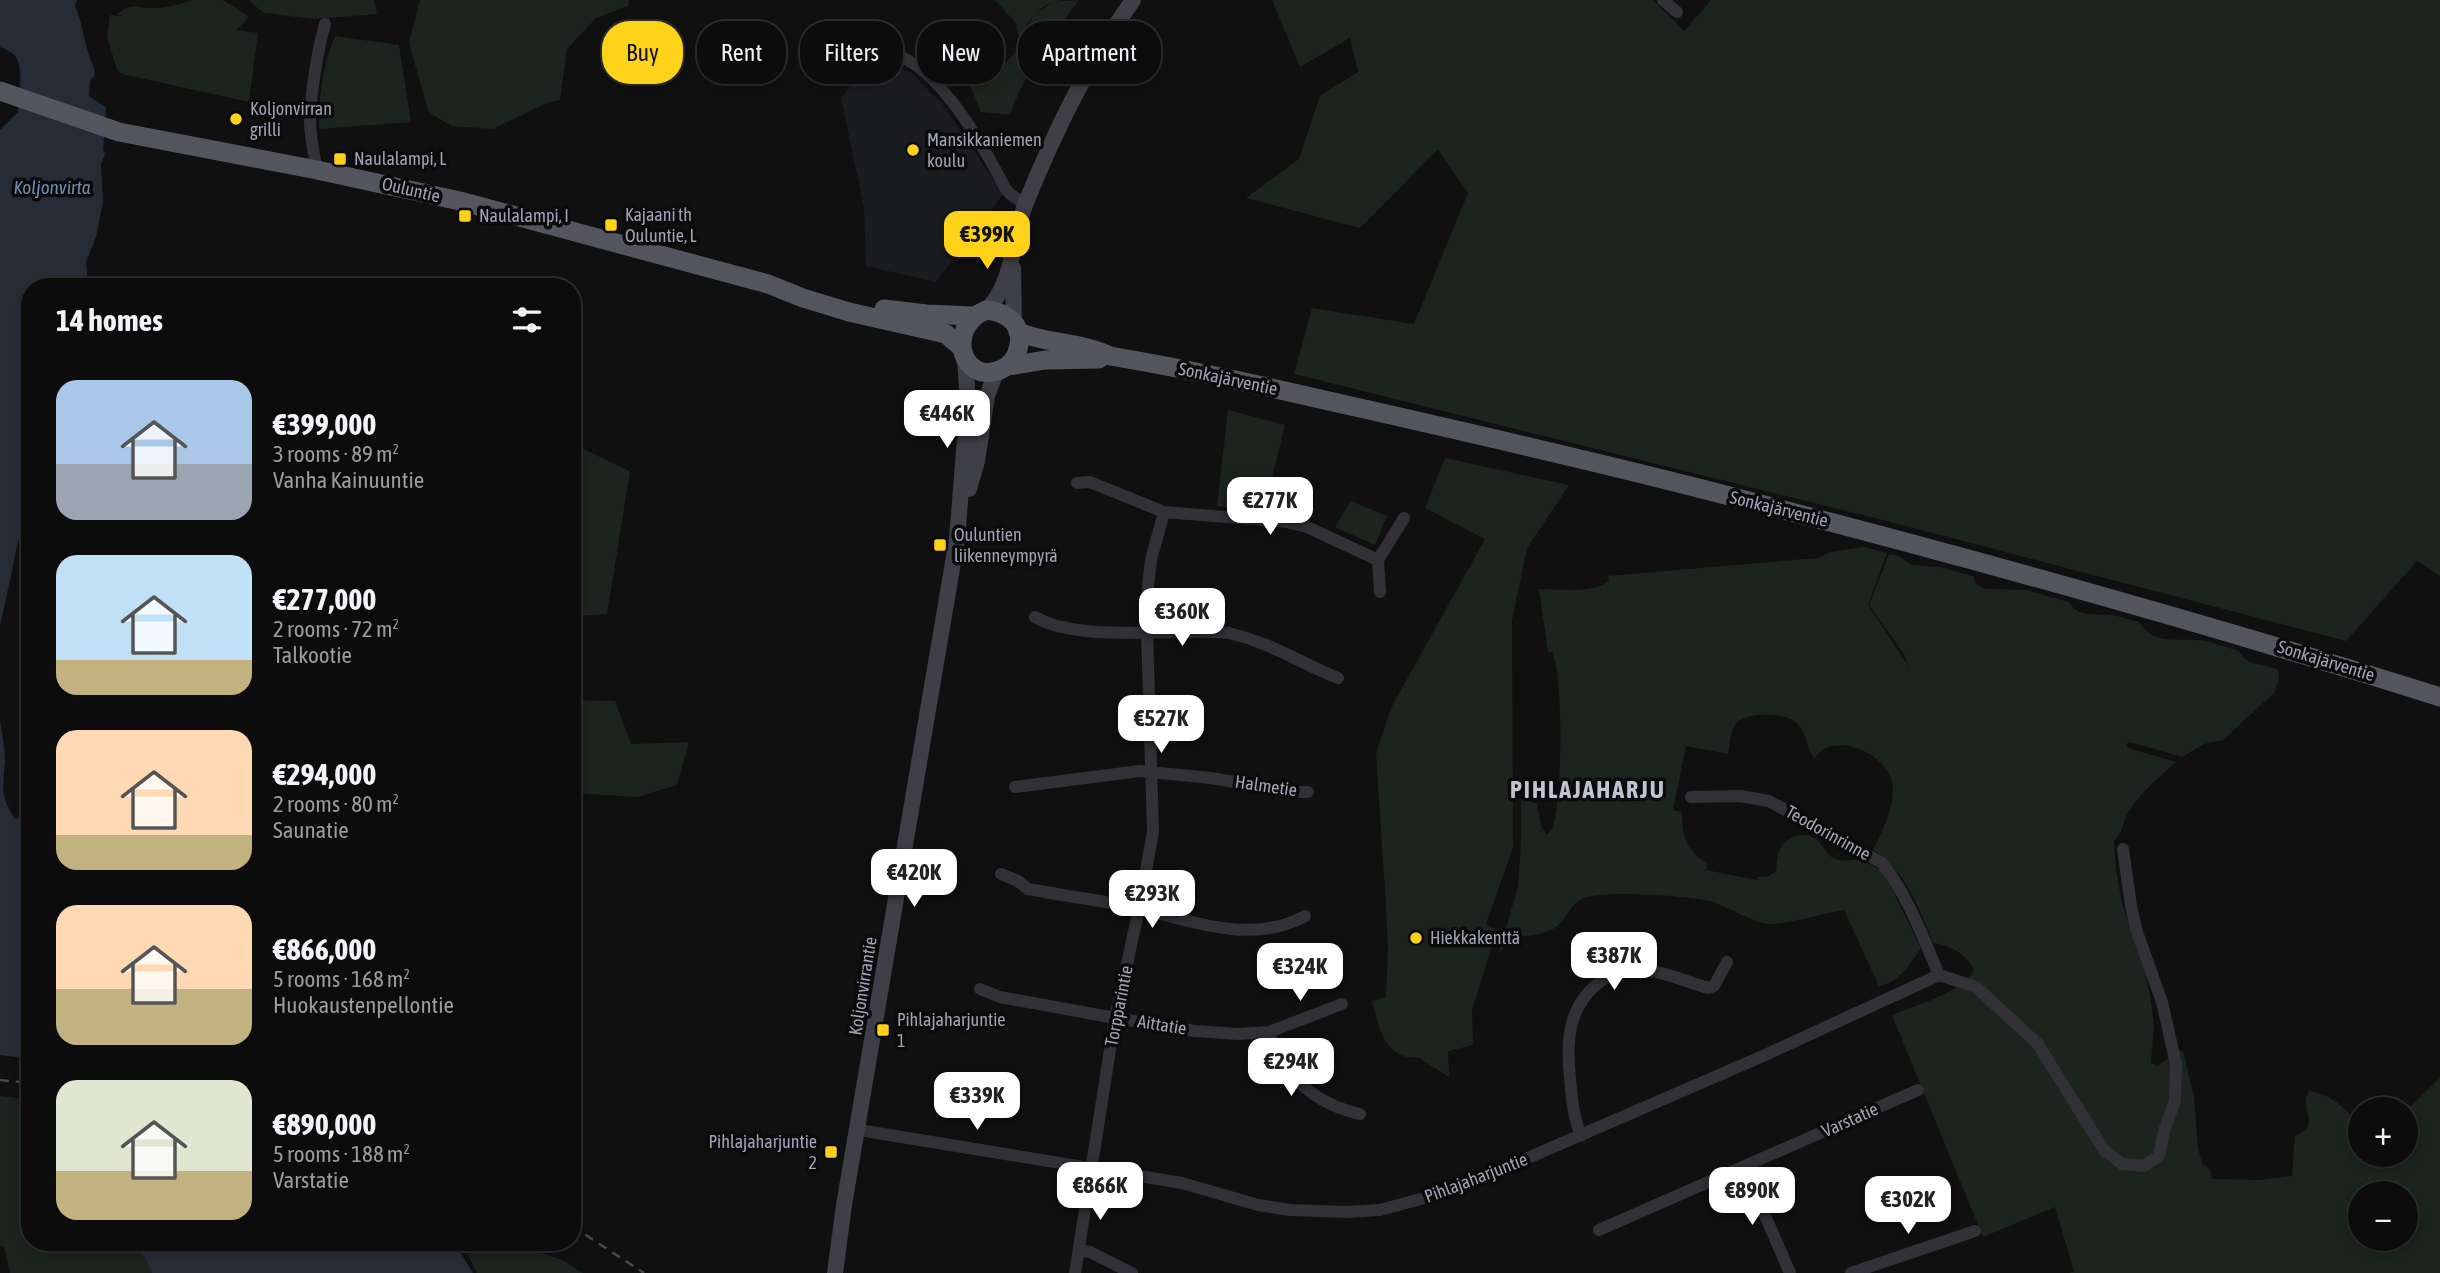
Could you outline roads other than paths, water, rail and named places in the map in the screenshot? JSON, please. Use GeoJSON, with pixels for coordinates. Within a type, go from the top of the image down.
{"type":"FeatureCollection","features":[{"type":"Feature","properties":{"kind":"highway","name":"Ouluntie"},"geometry":{"type":"LineString","coordinates":[[2,92],[119,132],[460,201],[779,288],[849,312],[937,331],[946,334],[963,354]]}},
{"type":"Feature","properties":{"kind":"highway","name":"Ouluntie"},"geometry":{"type":"LineString","coordinates":[[779,288],[804,290],[892,310],[980,313]]}},
{"type":"Feature","properties":{"kind":"highway"},"geometry":{"type":"LineString","coordinates":[[997,311],[1016,326],[1018,350],[1002,369],[985,372],[974,368],[963,354],[962,335],[966,324],[980,313],[997,311]]}},
{"type":"Feature","properties":{"kind":"highway","name":"Sonkajärventie"},"geometry":{"type":"LineString","coordinates":[[1016,326],[1052,342],[1097,349],[1110,356],[1208,374],[1656,477],[2067,585],[2309,655],[2440,697]]}},
{"type":"Feature","properties":{"kind":"highway","name":"Sonkajärventie"},"geometry":{"type":"LineString","coordinates":[[1002,369],[1045,360],[1099,359],[1110,356]]}},
{"type":"Feature","properties":{"kind":"main road"},"geometry":{"type":"LineString","coordinates":[[980,313],[995,302],[1014,249],[1025,204],[1076,89],[1133,0]]}},
{"type":"Feature","properties":{"kind":"main road"},"geometry":{"type":"LineString","coordinates":[[1014,249],[1016,326]]}},
{"type":"Feature","properties":{"kind":"main road","name":"Koljonvirrantie"},"geometry":{"type":"LineString","coordinates":[[835,1273],[844,1205],[859,1130],[957,539],[968,401],[963,354]]}},
{"type":"Feature","properties":{"kind":"main road","name":"Koljonvirrantie"},"geometry":{"type":"LineString","coordinates":[[957,539],[977,461],[987,396],[1002,369]]}},
{"type":"Feature","properties":{"kind":"street"},"geometry":{"type":"LineString","coordinates":[[1663,0],[1677,12]]}},
{"type":"Feature","properties":{"kind":"street"},"geometry":{"type":"LineString","coordinates":[[317,170],[310,120],[320,41],[325,24]]}},
{"type":"Feature","properties":{"kind":"street"},"geometry":{"type":"LineString","coordinates":[[903,59],[914,64],[940,88],[964,117],[1005,188],[1025,204]]}},
{"type":"Feature","properties":{"kind":"street"},"geometry":{"type":"LineString","coordinates":[[1077,483],[1090,482],[1164,512],[1287,522],[1307,527],[1378,559]]}},
{"type":"Feature","properties":{"kind":"street","name":"Torpparintie"},"geometry":{"type":"LineString","coordinates":[[1075,1273],[1115,1018],[1153,832],[1147,631],[1151,560],[1164,512]]}},
{"type":"Feature","properties":{"kind":"street"},"geometry":{"type":"LineString","coordinates":[[1380,592],[1378,559],[1404,518]]}},
{"type":"Feature","properties":{"kind":"street"},"geometry":{"type":"LineString","coordinates":[[1035,617],[1048,625],[1074,630],[1213,632],[1247,637],[1283,650],[1338,678]]}},
{"type":"Feature","properties":{"kind":"street","name":"Halmetie"},"geometry":{"type":"LineString","coordinates":[[1015,786],[1152,771],[1291,792],[1308,792]]}},
{"type":"Feature","properties":{"kind":"street","name":"Teodorinrinne"},"geometry":{"type":"LineString","coordinates":[[1692,797],[1740,796],[1769,801],[1882,863],[1899,888],[1920,929],[1939,975]]}},
{"type":"Feature","properties":{"kind":"street"},"geometry":{"type":"LineString","coordinates":[[1939,975],[1976,987],[2037,1043],[2105,1150],[2122,1164],[2144,1166],[2159,1156],[2164,1131],[2175,1101],[2176,1065],[2162,1002],[2130,906],[2123,849]]}},
{"type":"Feature","properties":{"kind":"street"},"geometry":{"type":"LineString","coordinates":[[1001,874],[1018,881],[1028,889],[1139,909],[1217,928],[1238,930],[1280,927],[1305,916]]}},
{"type":"Feature","properties":{"kind":"street"},"geometry":{"type":"LineString","coordinates":[[1581,1136],[1573,1115],[1568,1058],[1571,1021],[1585,996],[1610,975],[1632,969],[1663,974],[1708,988],[1714,986],[1727,962]]}},
{"type":"Feature","properties":{"kind":"street","name":"Pihlajaharjuntie"},"geometry":{"type":"LineString","coordinates":[[859,1130],[1182,1183],[1269,1206],[1317,1212],[1380,1210],[1454,1190],[1581,1136],[1939,975]]}},
{"type":"Feature","properties":{"kind":"street","name":"Aittatie"},"geometry":{"type":"LineString","coordinates":[[981,989],[1000,997],[1219,1034],[1269,1032],[1342,1004]]}},
{"type":"Feature","properties":{"kind":"street"},"geometry":{"type":"LineString","coordinates":[[1269,1032],[1271,1042],[1285,1068],[1304,1088],[1329,1104],[1360,1114]]}},
{"type":"Feature","properties":{"kind":"street","name":"Varstatie"},"geometry":{"type":"LineString","coordinates":[[1599,1230],[1918,1090]]}},
{"type":"Feature","properties":{"kind":"street"},"geometry":{"type":"LineString","coordinates":[[1744,1167],[1790,1273]]}},
{"type":"Feature","properties":{"kind":"street"},"geometry":{"type":"LineString","coordinates":[[1851,1273],[1975,1231]]}},
{"type":"Feature","properties":{"kind":"street"},"geometry":{"type":"LineString","coordinates":[[1079,1250],[1090,1252],[1132,1273]]}},
{"type":"Feature","properties":{"kind":"water","name":"Koljonvirta"},"geometry":{"type":"Polygon","coordinates":[[[0,0],[77,0],[75,6],[95,72],[90,81],[89,96],[106,108],[105,154],[101,164],[103,202],[96,237],[86,262],[88,278],[21,278],[21,529],[0,626],[0,130],[18,112],[20,82],[18,60],[12,53],[0,47],[0,0]]]}},
{"type":"Feature","properties":{"kind":"water"},"geometry":{"type":"Polygon","coordinates":[[[0,721],[5,756],[4,792],[15,819],[21,818],[21,1059],[0,1055],[0,721]]]}},
{"type":"Feature","properties":{"kind":"water"},"geometry":{"type":"Polygon","coordinates":[[[137,1251],[460,1251],[473,1273],[152,1273],[144,1256],[137,1251]]]}},
{"type":"Feature","properties":{"kind":"railway"},"geometry":{"type":"LineString","coordinates":[[0,1080],[21,1082]]}},
{"type":"Feature","properties":{"kind":"railway"},"geometry":{"type":"LineString","coordinates":[[581,1232],[644,1273]]}},
{"type":"Feature","properties":{"kind":"place","name":"Koljonvirran grilli"},"geometry":{"type":"Point","coordinates":[236,119]}},
{"type":"Feature","properties":{"kind":"place","name":"Mansikkaniemen koulu"},"geometry":{"type":"Point","coordinates":[913,150]}},
{"type":"Feature","properties":{"kind":"place","name":"Naulalampi, L"},"geometry":{"type":"Point","coordinates":[340,159]}},
{"type":"Feature","properties":{"kind":"place","name":"Naulalampi, I"},"geometry":{"type":"Point","coordinates":[465,216]}},
{"type":"Feature","properties":{"kind":"place","name":"Kajaani th Ouluntie, L"},"geometry":{"type":"Point","coordinates":[611,225]}},
{"type":"Feature","properties":{"kind":"place","name":"Ouluntien liikenneympyrä"},"geometry":{"type":"Point","coordinates":[940,545]}},
{"type":"Feature","properties":{"kind":"place","name":"Hiekkakenttä"},"geometry":{"type":"Point","coordinates":[1416,938]}},
{"type":"Feature","properties":{"kind":"place","name":"Pihlajaharjuntie 1"},"geometry":{"type":"Point","coordinates":[883,1030]}},
{"type":"Feature","properties":{"kind":"place","name":"Pihlajaharjuntie 2"},"geometry":{"type":"Point","coordinates":[831,1152]}},
{"type":"Feature","properties":{"kind":"district","name":"PIHLAJAHARJU"},"geometry":{"type":"Point","coordinates":[1588,790]}}]}
